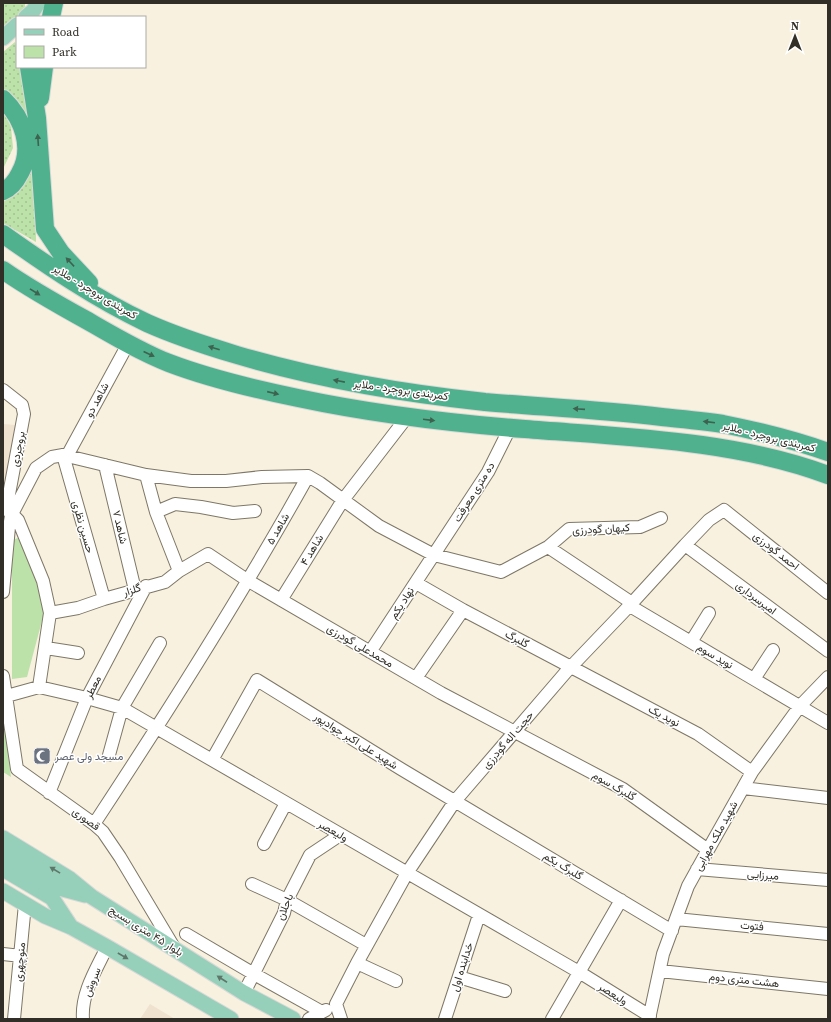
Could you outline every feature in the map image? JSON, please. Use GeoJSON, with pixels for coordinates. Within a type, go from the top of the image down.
{"type":"FeatureCollection","features":[{"type":"Feature","properties":{"kind":"highway"},"geometry":{"type":"LineString","coordinates":[[52,16],[54,3]]}},
{"type":"Feature","properties":{"kind":"highway"},"geometry":{"type":"LineString","coordinates":[[29,68],[37,118],[45,229],[61,253],[106,301]]}},
{"type":"Feature","properties":{"kind":"highway"},"geometry":{"type":"LineString","coordinates":[[37,118],[44,68]]}},
{"type":"Feature","properties":{"kind":"highway"},"geometry":{"type":"LineString","coordinates":[[3,99],[15,112],[23,130],[26,150],[25,160],[19,175],[8,189],[3,191]]}},
{"type":"Feature","properties":{"kind":"highway","name":"کمربندی بروجرد - ملایر"},"geometry":{"type":"LineString","coordinates":[[3,234],[106,301],[149,324],[195,342],[258,362],[315,376],[431,396],[487,402],[610,411],[721,424],[760,432],[828,452]]}},
{"type":"Feature","properties":{"kind":"highway","name":"کمربندی بروجرد - ملایر"},"geometry":{"type":"LineString","coordinates":[[3,270],[40,295],[128,344],[167,362],[236,385],[327,404],[406,417],[510,428],[638,438],[732,450],[778,460],[828,475]]}},
{"type":"Feature","properties":{"kind":"main road"},"geometry":{"type":"LineString","coordinates":[[27,16],[38,3]]}},
{"type":"Feature","properties":{"kind":"main road"},"geometry":{"type":"LineString","coordinates":[[3,38],[16,27]]}},
{"type":"Feature","properties":{"kind":"main road","name":"بلوار ۴۵ متری بسیج"},"geometry":{"type":"LineString","coordinates":[[3,838],[70,879],[92,897],[244,993],[293,1019]]}},
{"type":"Feature","properties":{"kind":"main road"},"geometry":{"type":"LineString","coordinates":[[3,854],[56,893],[72,927]]}},
{"type":"Feature","properties":{"kind":"main road"},"geometry":{"type":"LineString","coordinates":[[3,869],[56,893],[92,897]]}},
{"type":"Feature","properties":{"kind":"main road"},"geometry":{"type":"LineString","coordinates":[[3,890],[45,916],[72,927],[231,1019]]}},
{"type":"Feature","properties":{"kind":"street","name":"شاهد دو"},"geometry":{"type":"LineString","coordinates":[[65,455],[128,344]]}},
{"type":"Feature","properties":{"kind":"street","name":"بروجردی"},"geometry":{"type":"LineString","coordinates":[[3,390],[22,405],[24,414],[7,505],[11,516]]}},
{"type":"Feature","properties":{"kind":"street","name":"شاهد ۴"},"geometry":{"type":"LineString","coordinates":[[282,600],[343,500],[406,417]]}},
{"type":"Feature","properties":{"kind":"street","name":"ده متری معرفت"},"geometry":{"type":"LineString","coordinates":[[434,555],[488,472],[510,428]]}},
{"type":"Feature","properties":{"kind":"street"},"geometry":{"type":"LineString","coordinates":[[3,592],[8,527],[11,516],[36,468],[52,457],[65,455],[146,475],[191,481],[226,481],[262,477],[308,476]]}},
{"type":"Feature","properties":{"kind":"street","name":"حسین نظری"},"geometry":{"type":"LineString","coordinates":[[65,455],[104,599]]}},
{"type":"Feature","properties":{"kind":"street","name":"شاهد ۷"},"geometry":{"type":"LineString","coordinates":[[105,465],[140,588]]}},
{"type":"Feature","properties":{"kind":"street"},"geometry":{"type":"LineString","coordinates":[[146,475],[156,512],[179,571]]}},
{"type":"Feature","properties":{"kind":"street","name":"کیهان گودرزی"},"geometry":{"type":"LineString","coordinates":[[308,476],[379,526],[434,555],[502,572],[548,547],[569,529],[640,527],[660,518]]}},
{"type":"Feature","properties":{"kind":"street","name":"شاهد ۵"},"geometry":{"type":"LineString","coordinates":[[94,824],[156,729],[272,540],[308,476]]}},
{"type":"Feature","properties":{"kind":"street"},"geometry":{"type":"LineString","coordinates":[[156,512],[175,504],[232,513],[255,511]]}},
{"type":"Feature","properties":{"kind":"street","name":"حجت اله گودرزی"},"geometry":{"type":"LineString","coordinates":[[336,1004],[366,945],[407,873],[455,801],[571,667],[631,605],[709,520],[724,510]]}},
{"type":"Feature","properties":{"kind":"street","name":"احمد گودرزی"},"geometry":{"type":"LineString","coordinates":[[724,510],[828,592]]}},
{"type":"Feature","properties":{"kind":"street"},"geometry":{"type":"LineString","coordinates":[[11,516],[18,520],[43,581],[50,613],[39,687]]}},
{"type":"Feature","properties":{"kind":"street","name":"امیرسرداری"},"geometry":{"type":"LineString","coordinates":[[685,545],[828,651]]}},
{"type":"Feature","properties":{"kind":"street","name":"نوید سوم"},"geometry":{"type":"LineString","coordinates":[[548,547],[631,605],[828,722]]}},
{"type":"Feature","properties":{"kind":"street","name":"گلزار"},"geometry":{"type":"LineString","coordinates":[[50,613],[78,608],[140,588],[165,582],[179,571],[208,554]]}},
{"type":"Feature","properties":{"kind":"street","name":"محمدعلی گودرزی"},"geometry":{"type":"LineString","coordinates":[[208,554],[247,580],[370,652],[515,732]]}},
{"type":"Feature","properties":{"kind":"street","name":"نهاد یکم"},"geometry":{"type":"LineString","coordinates":[[370,652],[434,555]]}},
{"type":"Feature","properties":{"kind":"street","name":"گلبرگ"},"geometry":{"type":"LineString","coordinates":[[416,583],[463,610],[571,667]]}},
{"type":"Feature","properties":{"kind":"street","name":"معطر"},"geometry":{"type":"LineString","coordinates":[[49,793],[87,698],[140,588]]}},
{"type":"Feature","properties":{"kind":"street"},"geometry":{"type":"LineString","coordinates":[[416,678],[463,610]]}},
{"type":"Feature","properties":{"kind":"street"},"geometry":{"type":"LineString","coordinates":[[691,642],[709,613]]}},
{"type":"Feature","properties":{"kind":"street"},"geometry":{"type":"LineString","coordinates":[[109,755],[122,708],[160,643]]}},
{"type":"Feature","properties":{"kind":"street"},"geometry":{"type":"LineString","coordinates":[[46,648],[78,653]]}},
{"type":"Feature","properties":{"kind":"street"},"geometry":{"type":"LineString","coordinates":[[754,679],[773,650]]}},
{"type":"Feature","properties":{"kind":"street","name":"نوید یک"},"geometry":{"type":"LineString","coordinates":[[571,667],[698,734],[752,772]]}},
{"type":"Feature","properties":{"kind":"street","name":"قصوری"},"geometry":{"type":"LineString","coordinates":[[3,676],[16,769],[94,824],[103,832],[120,856],[175,949]]}},
{"type":"Feature","properties":{"kind":"street","name":"شهید ملک مهرابی"},"geometry":{"type":"LineString","coordinates":[[650,1018],[663,954],[688,886],[752,772],[800,706],[828,677]]}},
{"type":"Feature","properties":{"kind":"street","name":"شهید علی اکبر جوادپور"},"geometry":{"type":"LineString","coordinates":[[212,760],[257,680],[455,801]]}},
{"type":"Feature","properties":{"kind":"street","name":"ولیعصر"},"geometry":{"type":"LineString","coordinates":[[5,697],[39,687],[122,708],[579,972],[650,1018]]}},
{"type":"Feature","properties":{"kind":"street","name":"گلبرگ سوم"},"geometry":{"type":"LineString","coordinates":[[515,732],[623,789],[708,850]]}},
{"type":"Feature","properties":{"kind":"street"},"geometry":{"type":"LineString","coordinates":[[743,788],[828,798]]}},
{"type":"Feature","properties":{"kind":"street","name":"گلبرگ یکم"},"geometry":{"type":"LineString","coordinates":[[455,801],[621,900],[674,925]]}},
{"type":"Feature","properties":{"kind":"street"},"geometry":{"type":"LineString","coordinates":[[264,844],[286,803]]}},
{"type":"Feature","properties":{"kind":"street","name":"باجلان"},"geometry":{"type":"LineString","coordinates":[[244,993],[284,913],[287,900],[310,855],[340,835]]}},
{"type":"Feature","properties":{"kind":"street","name":"میرزایی"},"geometry":{"type":"LineString","coordinates":[[697,869],[828,880]]}},
{"type":"Feature","properties":{"kind":"street"},"geometry":{"type":"LineString","coordinates":[[252,884],[287,900],[366,945]]}},
{"type":"Feature","properties":{"kind":"street"},"geometry":{"type":"LineString","coordinates":[[552,1019],[621,900]]}},
{"type":"Feature","properties":{"kind":"street","name":"منوچهری"},"geometry":{"type":"LineString","coordinates":[[14,1019],[25,904]]}},
{"type":"Feature","properties":{"kind":"street","name":"خدابنده اول"},"geometry":{"type":"LineString","coordinates":[[445,1019],[479,915]]}},
{"type":"Feature","properties":{"kind":"street","name":"فتوت"},"geometry":{"type":"LineString","coordinates":[[674,925],[828,934]]}},
{"type":"Feature","properties":{"kind":"street"},"geometry":{"type":"LineString","coordinates":[[186,934],[322,1012]]}},
{"type":"Feature","properties":{"kind":"street","name":"سروش"},"geometry":{"type":"LineString","coordinates":[[83,1019],[83,1005],[87,990],[107,947]]}},
{"type":"Feature","properties":{"kind":"street"},"geometry":{"type":"LineString","coordinates":[[3,954],[21,956]]}},
{"type":"Feature","properties":{"kind":"street"},"geometry":{"type":"LineString","coordinates":[[357,963],[396,981]]}},
{"type":"Feature","properties":{"kind":"street","name":"هشت متری دوم"},"geometry":{"type":"LineString","coordinates":[[660,971],[828,989]]}},
{"type":"Feature","properties":{"kind":"street"},"geometry":{"type":"LineString","coordinates":[[459,977],[505,991]]}},
{"type":"Feature","properties":{"kind":"street"},"geometry":{"type":"LineString","coordinates":[[309,1019],[336,1004],[341,1019]]}},
{"type":"Feature","properties":{"kind":"shaded area"},"geometry":{"type":"Polygon","coordinates":[[[3,424],[16,425],[3,511],[3,424]]]}},
{"type":"Feature","properties":{"kind":"shaded area"},"geometry":{"type":"Polygon","coordinates":[[[150,1004],[175,1019],[140,1019],[150,1004]]]}},
{"type":"Feature","properties":{"kind":"green space"},"geometry":{"type":"Polygon","coordinates":[[[3,3],[25,3],[25,10],[16,16],[16,18],[3,29],[3,3]]]}},
{"type":"Feature","properties":{"kind":"green space"},"geometry":{"type":"Polygon","coordinates":[[[15,42],[16,68],[21,68],[35,135],[36,242],[3,223],[3,202],[14,195],[21,110],[3,88],[3,52],[15,42]]]}},
{"type":"Feature","properties":{"kind":"green space"},"geometry":{"type":"Polygon","coordinates":[[[3,110],[11,127],[13,148],[3,169],[3,110]]]}},
{"type":"Feature","properties":{"kind":"green space"},"geometry":{"type":"Polygon","coordinates":[[[18,538],[44,595],[43,617],[27,677],[12,679],[12,540],[18,538]]]}},
{"type":"Feature","properties":{"kind":"green space"},"geometry":{"type":"Polygon","coordinates":[[[3,714],[11,777],[3,772],[3,714]]]}},
{"type":"Feature","properties":{"kind":"place","name":"مسجد ولی عصر"},"geometry":{"type":"Point","coordinates":[42,756]}}]}
